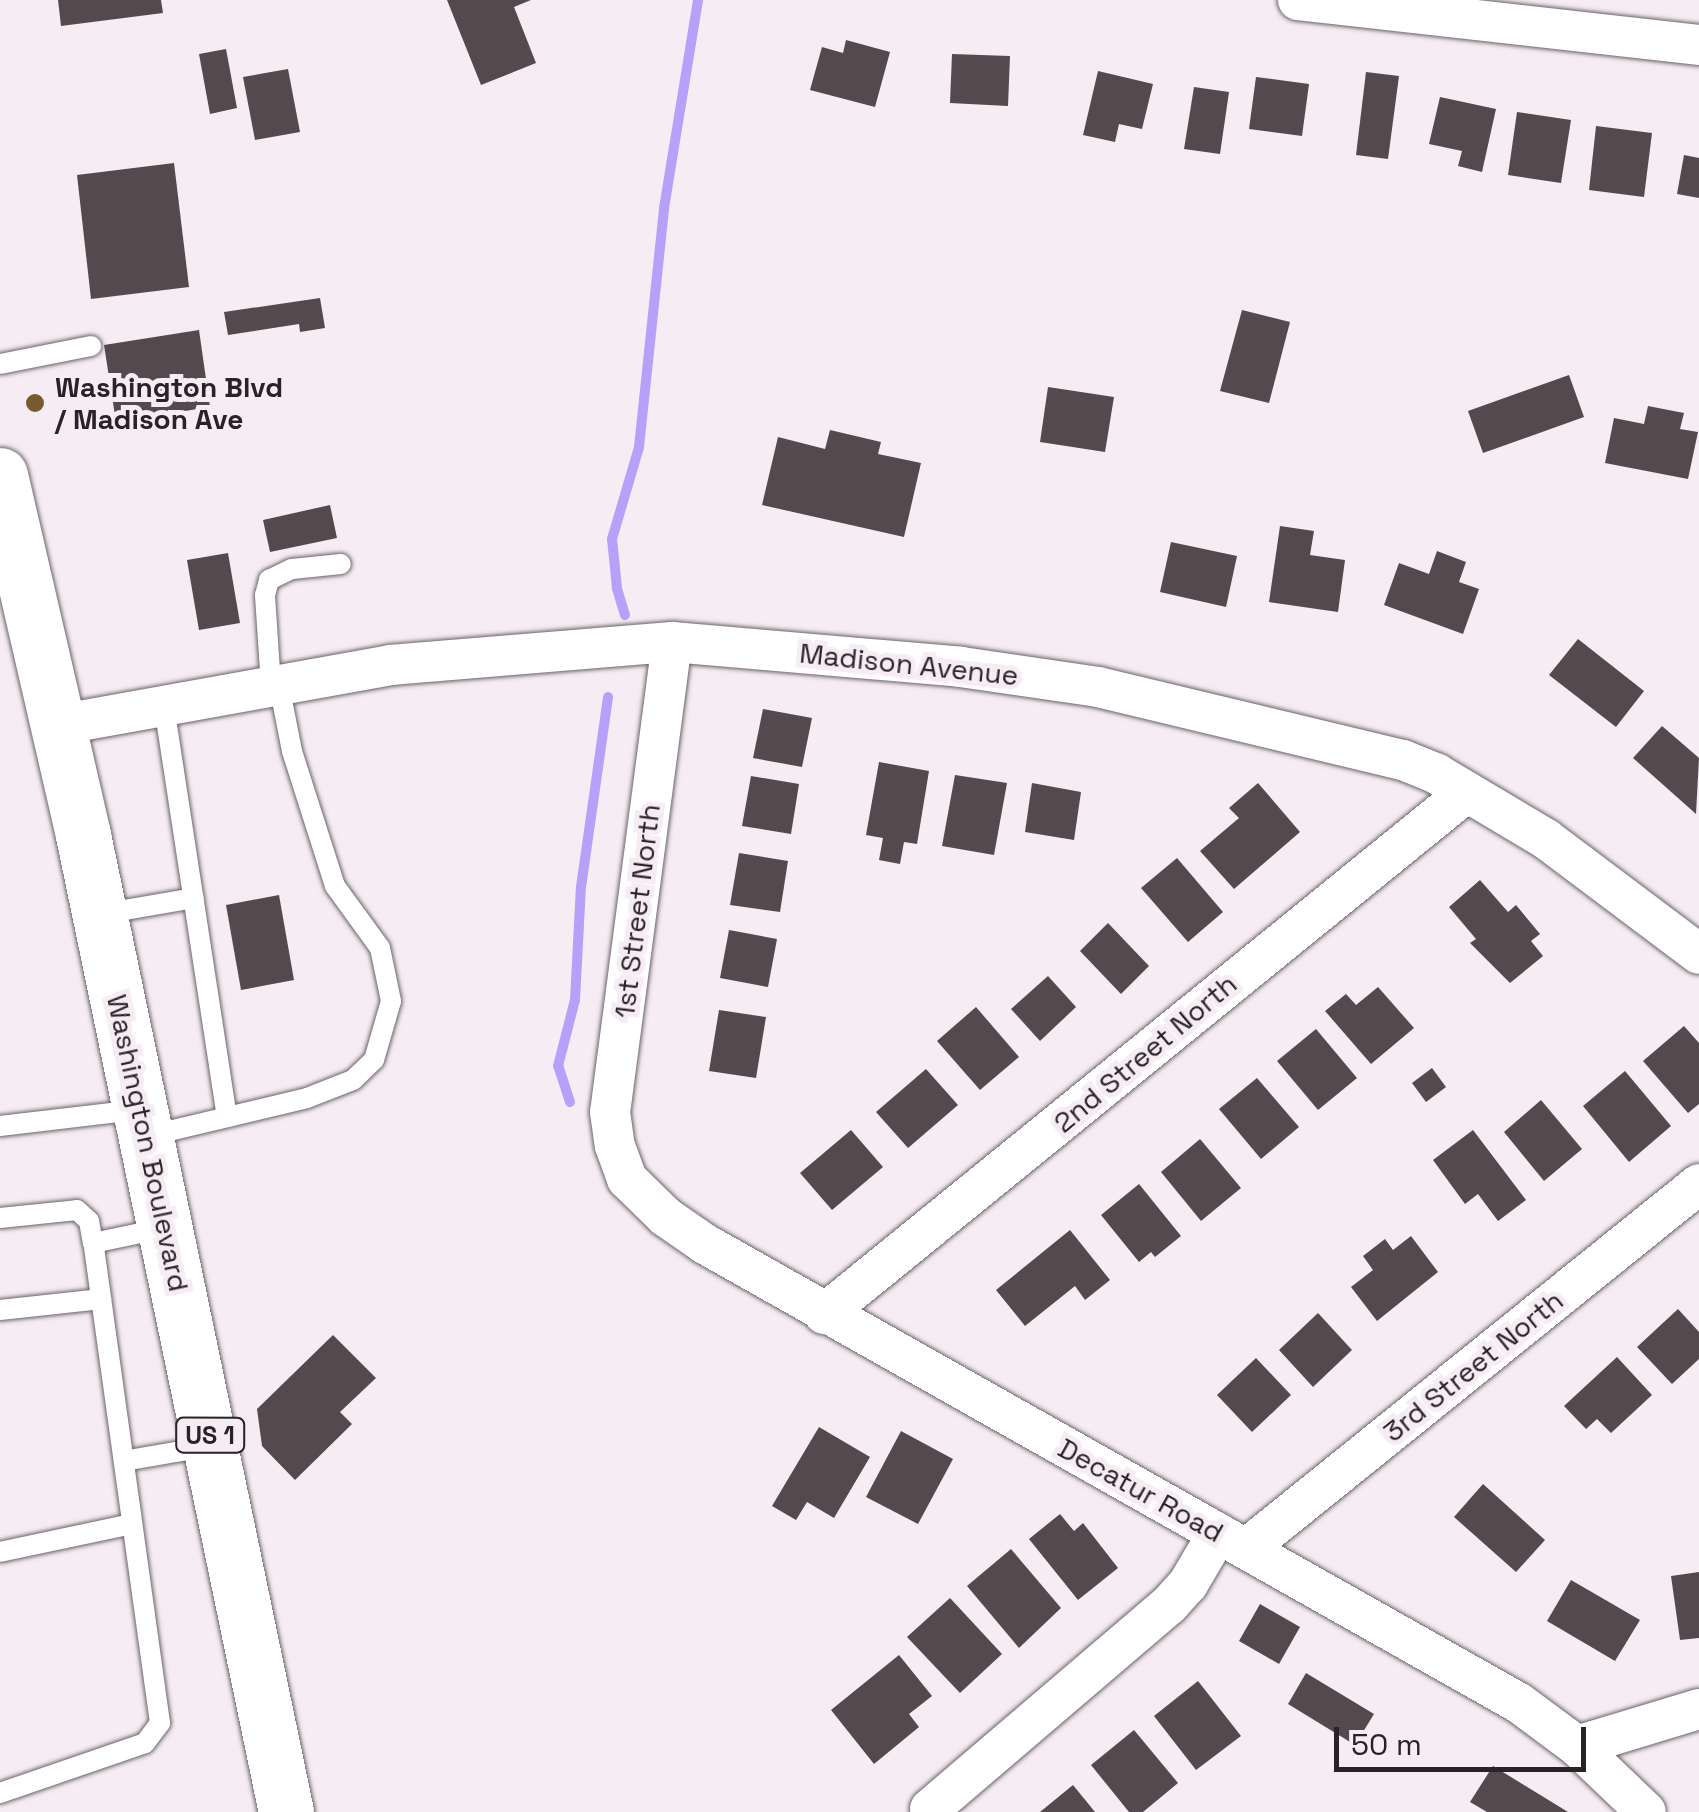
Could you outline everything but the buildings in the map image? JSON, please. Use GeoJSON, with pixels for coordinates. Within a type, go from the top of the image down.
{"type":"FeatureCollection","features":[{"type":"Feature","properties":{"kind":"main road","name":"Washington Boulevard"},"geometry":{"type":"LineString","coordinates":[[0,476],[100,915],[286,1812]]}},
{"type":"Feature","properties":{"kind":"street"},"geometry":{"type":"LineString","coordinates":[[1298,0],[1467,9],[1699,45]]}},
{"type":"Feature","properties":{"kind":"street","name":"Madison Avenue"},"geometry":{"type":"LineString","coordinates":[[58,725],[440,659],[672,642],[961,667],[1098,687],[1403,760],[1546,839],[1699,954]]}},
{"type":"Feature","properties":{"kind":"street","name":"1st Street North"},"geometry":{"type":"LineString","coordinates":[[628,1179],[615,1146],[610,1112],[672,642]]}},
{"type":"Feature","properties":{"kind":"street","name":"2nd Street North"},"geometry":{"type":"LineString","coordinates":[[824,1314],[1467,792]]}},
{"type":"Feature","properties":{"kind":"street","name":"Decatur Road"},"geometry":{"type":"LineString","coordinates":[[628,1179],[666,1217],[705,1244],[824,1314],[1519,1702],[1578,1746],[1646,1812]]}},
{"type":"Feature","properties":{"kind":"street","name":"3rd Street North"},"geometry":{"type":"LineString","coordinates":[[930,1809],[1169,1605],[1232,1541],[1699,1184]]}},
{"type":"Feature","properties":{"kind":"street"},"geometry":{"type":"LineString","coordinates":[[1578,1746],[1699,1709]]}},
{"type":"Feature","properties":{"kind":"lane"},"geometry":{"type":"LineString","coordinates":[[0,364],[91,346]]}},
{"type":"Feature","properties":{"kind":"lane"},"geometry":{"type":"LineString","coordinates":[[0,1126],[228,1117],[307,1098],[353,1080],[374,1060],[391,1001],[380,948],[335,886],[275,685],[265,595],[269,580],[292,569],[341,564]]}},
{"type":"Feature","properties":{"kind":"lane"},"geometry":{"type":"LineString","coordinates":[[164,706],[228,1117]]}},
{"type":"Feature","properties":{"kind":"lane"},"geometry":{"type":"LineString","coordinates":[[100,915],[194,898]]}},
{"type":"Feature","properties":{"kind":"lane"},"geometry":{"type":"LineString","coordinates":[[0,1218],[77,1210],[90,1221],[160,1723],[145,1743],[0,1793]]}},
{"type":"Feature","properties":{"kind":"lane"},"geometry":{"type":"LineString","coordinates":[[93,1243],[166,1228]]}},
{"type":"Feature","properties":{"kind":"lane"},"geometry":{"type":"LineString","coordinates":[[0,1310],[100,1298]]}},
{"type":"Feature","properties":{"kind":"lane"},"geometry":{"type":"LineString","coordinates":[[124,1461],[212,1446]]}},
{"type":"Feature","properties":{"kind":"lane"},"geometry":{"type":"LineString","coordinates":[[0,1552],[132,1524]]}},
{"type":"Feature","properties":{"kind":"waterway"},"geometry":{"type":"LineString","coordinates":[[625,615],[617,588],[612,539],[639,447],[664,208],[698,0]]}},
{"type":"Feature","properties":{"kind":"waterway"},"geometry":{"type":"LineString","coordinates":[[570,1102],[558,1066],[575,1000],[581,887],[608,697]]}},
{"type":"Feature","properties":{"kind":"place","name":"Washington Blvd / Madison Ave"},"geometry":{"type":"Point","coordinates":[35,403]}}]}
